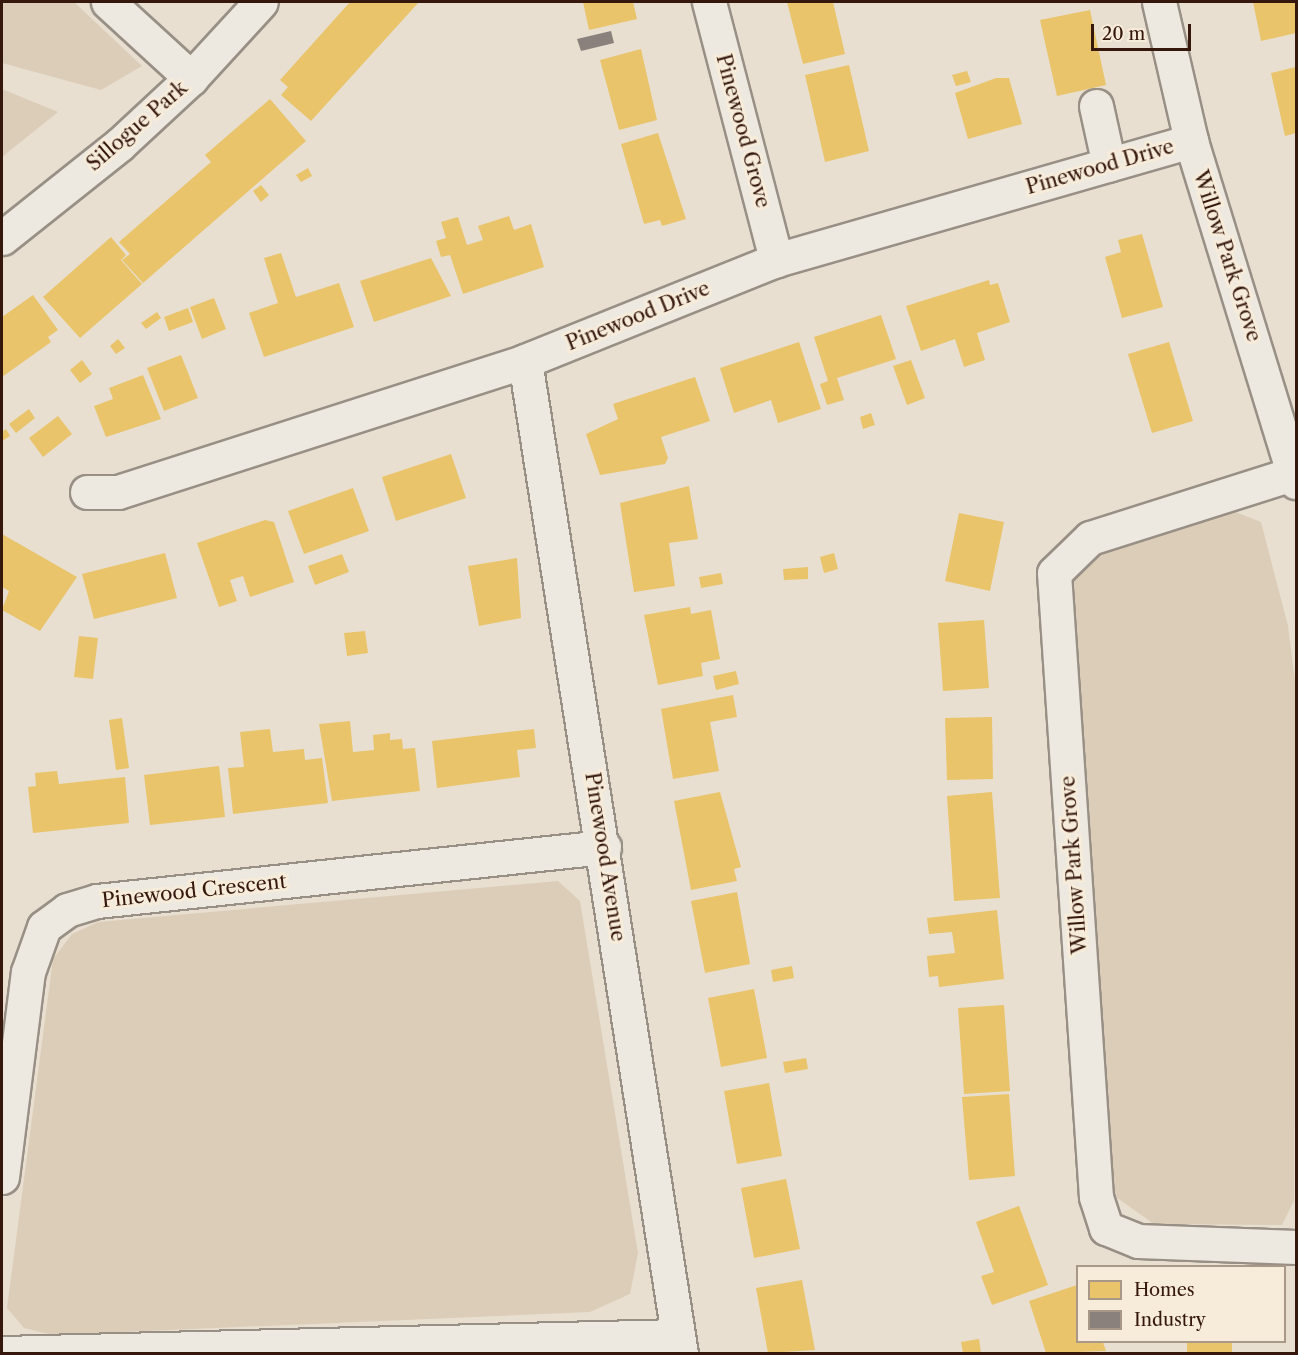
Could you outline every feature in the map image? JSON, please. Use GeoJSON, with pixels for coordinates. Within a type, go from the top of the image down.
{"type":"FeatureCollection","features":[{"type":"Feature","properties":{"kind":"street"},"geometry":{"type":"LineString","coordinates":[[108,2],[191,78]]}},
{"type":"Feature","properties":{"kind":"street","name":"Sillogue Park"},"geometry":{"type":"LineString","coordinates":[[5,227],[119,145],[191,78],[261,2]]}},
{"type":"Feature","properties":{"kind":"street","name":"Pinewood Grove"},"geometry":{"type":"LineString","coordinates":[[709,2],[776,260]]}},
{"type":"Feature","properties":{"kind":"street","name":"Willow Park Grove"},"geometry":{"type":"LineString","coordinates":[[1159,2],[1191,141],[1296,477],[1090,538],[1054,573],[1096,1197],[1106,1228],[1138,1241],[1296,1247]]}},
{"type":"Feature","properties":{"kind":"street"},"geometry":{"type":"LineString","coordinates":[[1095,106],[1109,165]]}},
{"type":"Feature","properties":{"kind":"street","name":"Pinewood Drive"},"geometry":{"type":"LineString","coordinates":[[87,492],[118,492],[525,361],[776,260],[1191,141]]}},
{"type":"Feature","properties":{"kind":"street","name":"Pinewood Avenue"},"geometry":{"type":"LineString","coordinates":[[525,361],[604,847],[680,1345]]}},
{"type":"Feature","properties":{"kind":"street","name":"Pinewood Crescent"},"geometry":{"type":"LineString","coordinates":[[2,1177],[28,972],[44,927],[67,910],[97,901],[604,847]]}},
{"type":"Feature","properties":{"kind":"street"},"geometry":{"type":"LineString","coordinates":[[2,1353],[680,1345]]}},
{"type":"Feature","properties":{"kind":"shaded area"},"geometry":{"type":"Polygon","coordinates":[[[2,2],[74,2],[142,66],[101,90],[2,63],[2,2]]]}},
{"type":"Feature","properties":{"kind":"shaded area"},"geometry":{"type":"Polygon","coordinates":[[[2,89],[58,112],[2,157],[2,89]]]}},
{"type":"Feature","properties":{"kind":"shaded area"},"geometry":{"type":"Polygon","coordinates":[[[1228,509],[1261,522],[1288,626],[1296,687],[1294,1201],[1282,1225],[1154,1224],[1113,1195],[1069,583],[1100,544],[1228,509]]]}},
{"type":"Feature","properties":{"kind":"shaded area"},"geometry":{"type":"Polygon","coordinates":[[[558,881],[580,901],[638,1253],[630,1294],[590,1312],[53,1335],[24,1328],[7,1308],[53,959],[72,934],[98,922],[558,881]]]}},
{"type":"Feature","properties":{"kind":"building: Homes"},"geometry":{"type":"Polygon","coordinates":[[[350,2],[419,2],[311,121],[281,95],[288,87],[280,80],[350,2]]]}},
{"type":"Feature","properties":{"kind":"building: Homes"},"geometry":{"type":"Polygon","coordinates":[[[583,2],[633,2],[637,19],[589,30],[583,2]]]}},
{"type":"Feature","properties":{"kind":"building: Homes"},"geometry":{"type":"Polygon","coordinates":[[[787,2],[833,2],[845,54],[803,64],[787,2]]]}},
{"type":"Feature","properties":{"kind":"building: Homes"},"geometry":{"type":"Polygon","coordinates":[[[1253,2],[1296,2],[1296,33],[1261,41],[1253,2]]]}},
{"type":"Feature","properties":{"kind":"building: Homes"},"geometry":{"type":"Polygon","coordinates":[[[1090,10],[1106,85],[1057,96],[1040,20],[1090,10]]]}},
{"type":"Feature","properties":{"kind":"building: Homes"},"geometry":{"type":"Polygon","coordinates":[[[641,49],[657,120],[619,130],[600,60],[641,49]]]}},
{"type":"Feature","properties":{"kind":"building: Homes"},"geometry":{"type":"Polygon","coordinates":[[[849,65],[869,151],[825,162],[805,75],[849,65]]]}},
{"type":"Feature","properties":{"kind":"building: Homes"},"geometry":{"type":"Polygon","coordinates":[[[1296,67],[1296,133],[1285,136],[1271,73],[1296,67]]]}},
{"type":"Feature","properties":{"kind":"building: Homes"},"geometry":{"type":"Polygon","coordinates":[[[967,71],[971,82],[956,86],[952,75],[967,71]]]}},
{"type":"Feature","properties":{"kind":"building: Homes"},"geometry":{"type":"Polygon","coordinates":[[[996,78],[1009,78],[1022,124],[968,139],[955,93],[996,78]]]}},
{"type":"Feature","properties":{"kind":"building: Homes"},"geometry":{"type":"Polygon","coordinates":[[[270,99],[306,141],[143,283],[122,260],[130,254],[119,242],[211,162],[205,155],[270,99]]]}},
{"type":"Feature","properties":{"kind":"building: Homes"},"geometry":{"type":"Polygon","coordinates":[[[658,133],[686,219],[662,226],[660,220],[644,224],[621,144],[658,133]]]}},
{"type":"Feature","properties":{"kind":"building: Homes"},"geometry":{"type":"Polygon","coordinates":[[[308,168],[312,176],[301,182],[296,175],[308,168]]]}},
{"type":"Feature","properties":{"kind":"building: Homes"},"geometry":{"type":"Polygon","coordinates":[[[261,185],[269,195],[261,202],[253,191],[261,185]]]}},
{"type":"Feature","properties":{"kind":"building: Homes"},"geometry":{"type":"Polygon","coordinates":[[[509,216],[514,230],[531,224],[544,267],[463,294],[450,255],[441,257],[436,241],[446,238],[441,222],[458,217],[467,245],[483,240],[478,226],[509,216]]]}},
{"type":"Feature","properties":{"kind":"building: Homes"},"geometry":{"type":"Polygon","coordinates":[[[1142,234],[1163,307],[1122,318],[1105,257],[1121,252],[1118,240],[1142,234]]]}},
{"type":"Feature","properties":{"kind":"building: Homes"},"geometry":{"type":"Polygon","coordinates":[[[111,237],[126,255],[121,260],[142,284],[80,338],[43,297],[111,237]]]}},
{"type":"Feature","properties":{"kind":"building: Homes"},"geometry":{"type":"Polygon","coordinates":[[[281,253],[296,297],[339,283],[354,327],[264,357],[249,313],[278,303],[264,258],[281,253]]]}},
{"type":"Feature","properties":{"kind":"building: Homes"},"geometry":{"type":"Polygon","coordinates":[[[431,258],[451,296],[374,322],[360,281],[431,258]]]}},
{"type":"Feature","properties":{"kind":"building: Homes"},"geometry":{"type":"Polygon","coordinates":[[[989,280],[990,285],[998,283],[1010,322],[977,333],[985,360],[964,367],[955,339],[921,351],[906,306],[989,280]]]}},
{"type":"Feature","properties":{"kind":"building: Homes"},"geometry":{"type":"Polygon","coordinates":[[[33,295],[58,330],[48,337],[51,342],[2,377],[2,317],[33,295]]]}},
{"type":"Feature","properties":{"kind":"building: Homes"},"geometry":{"type":"Polygon","coordinates":[[[214,298],[226,329],[202,339],[190,307],[214,298]]]}},
{"type":"Feature","properties":{"kind":"building: Homes"},"geometry":{"type":"Polygon","coordinates":[[[188,308],[193,322],[169,331],[164,317],[188,308]]]}},
{"type":"Feature","properties":{"kind":"building: Homes"},"geometry":{"type":"Polygon","coordinates":[[[157,312],[161,318],[146,329],[141,323],[157,312]]]}},
{"type":"Feature","properties":{"kind":"building: Homes"},"geometry":{"type":"Polygon","coordinates":[[[881,315],[896,359],[837,378],[844,400],[827,405],[820,384],[828,381],[814,337],[881,315]]]}},
{"type":"Feature","properties":{"kind":"building: Homes"},"geometry":{"type":"Polygon","coordinates":[[[118,339],[125,348],[116,354],[110,346],[118,339]]]}},
{"type":"Feature","properties":{"kind":"building: Homes"},"geometry":{"type":"Polygon","coordinates":[[[799,342],[821,409],[778,423],[771,400],[734,413],[720,368],[799,342]]]}},
{"type":"Feature","properties":{"kind":"building: Homes"},"geometry":{"type":"Polygon","coordinates":[[[1169,342],[1193,421],[1152,433],[1128,354],[1169,342]]]}},
{"type":"Feature","properties":{"kind":"building: Homes"},"geometry":{"type":"Polygon","coordinates":[[[181,355],[198,398],[164,411],[147,368],[181,355]]]}},
{"type":"Feature","properties":{"kind":"building: Homes"},"geometry":{"type":"Polygon","coordinates":[[[82,360],[92,374],[80,383],[70,370],[82,360]]]}},
{"type":"Feature","properties":{"kind":"building: Homes"},"geometry":{"type":"Polygon","coordinates":[[[911,360],[925,398],[907,405],[893,366],[911,360]]]}},
{"type":"Feature","properties":{"kind":"building: Homes"},"geometry":{"type":"Polygon","coordinates":[[[143,375],[161,419],[106,437],[94,406],[113,399],[109,388],[143,375]]]}},
{"type":"Feature","properties":{"kind":"building: Homes"},"geometry":{"type":"Polygon","coordinates":[[[695,377],[710,421],[661,437],[668,458],[665,464],[600,475],[586,434],[618,419],[613,404],[695,377]]]}},
{"type":"Feature","properties":{"kind":"building: Homes"},"geometry":{"type":"Polygon","coordinates":[[[29,409],[35,418],[16,433],[9,424],[29,409]]]}},
{"type":"Feature","properties":{"kind":"building: Homes"},"geometry":{"type":"Polygon","coordinates":[[[871,413],[875,425],[863,429],[860,417],[871,413]]]}},
{"type":"Feature","properties":{"kind":"building: Homes"},"geometry":{"type":"Polygon","coordinates":[[[58,416],[72,434],[43,457],[29,438],[58,416]]]}},
{"type":"Feature","properties":{"kind":"building: Homes"},"geometry":{"type":"Polygon","coordinates":[[[6,429],[10,436],[2,441],[2,432],[6,429]]]}},
{"type":"Feature","properties":{"kind":"building: Homes"},"geometry":{"type":"Polygon","coordinates":[[[451,454],[466,498],[396,521],[382,477],[451,454]]]}},
{"type":"Feature","properties":{"kind":"building: Homes"},"geometry":{"type":"Polygon","coordinates":[[[689,486],[698,539],[669,543],[675,586],[634,592],[620,503],[689,486]]]}},
{"type":"Feature","properties":{"kind":"building: Homes"},"geometry":{"type":"Polygon","coordinates":[[[353,488],[369,531],[304,554],[288,511],[353,488]]]}},
{"type":"Feature","properties":{"kind":"building: Homes"},"geometry":{"type":"Polygon","coordinates":[[[959,513],[1004,522],[990,591],[945,581],[959,513]]]}},
{"type":"Feature","properties":{"kind":"building: Homes"},"geometry":{"type":"Polygon","coordinates":[[[265,520],[274,522],[294,582],[250,597],[243,576],[230,580],[237,601],[219,607],[197,543],[265,520]]]}},
{"type":"Feature","properties":{"kind":"building: Homes"},"geometry":{"type":"Polygon","coordinates":[[[2,534],[77,577],[40,631],[2,610],[9,591],[2,587],[2,534]]]}},
{"type":"Feature","properties":{"kind":"building: Homes"},"geometry":{"type":"Polygon","coordinates":[[[165,553],[177,598],[94,619],[82,574],[165,553]]]}},
{"type":"Feature","properties":{"kind":"building: Homes"},"geometry":{"type":"Polygon","coordinates":[[[834,553],[838,569],[824,573],[820,557],[834,553]]]}},
{"type":"Feature","properties":{"kind":"building: Homes"},"geometry":{"type":"Polygon","coordinates":[[[342,554],[349,572],[315,585],[308,566],[342,554]]]}},
{"type":"Feature","properties":{"kind":"building: Homes"},"geometry":{"type":"Polygon","coordinates":[[[517,558],[521,618],[479,626],[468,566],[517,558]]]}},
{"type":"Feature","properties":{"kind":"building: Homes"},"geometry":{"type":"Polygon","coordinates":[[[808,567],[808,579],[784,580],[783,569],[808,567]]]}},
{"type":"Feature","properties":{"kind":"building: Homes"},"geometry":{"type":"Polygon","coordinates":[[[721,573],[723,584],[701,588],[699,577],[721,573]]]}},
{"type":"Feature","properties":{"kind":"building: Homes"},"geometry":{"type":"Polygon","coordinates":[[[690,607],[691,614],[711,610],[720,659],[701,663],[703,676],[658,685],[644,615],[690,607]]]}},
{"type":"Feature","properties":{"kind":"building: Homes"},"geometry":{"type":"Polygon","coordinates":[[[984,620],[989,688],[943,691],[938,623],[984,620]]]}},
{"type":"Feature","properties":{"kind":"building: Homes"},"geometry":{"type":"Polygon","coordinates":[[[365,631],[368,653],[347,656],[344,633],[365,631]]]}},
{"type":"Feature","properties":{"kind":"building: Homes"},"geometry":{"type":"Polygon","coordinates":[[[79,636],[98,638],[93,679],[74,677],[79,636]]]}},
{"type":"Feature","properties":{"kind":"building: Homes"},"geometry":{"type":"Polygon","coordinates":[[[736,671],[739,684],[716,690],[713,676],[736,671]]]}},
{"type":"Feature","properties":{"kind":"building: Homes"},"geometry":{"type":"Polygon","coordinates":[[[733,695],[737,717],[710,722],[719,771],[673,779],[661,709],[733,695]]]}},
{"type":"Feature","properties":{"kind":"building: Homes"},"geometry":{"type":"Polygon","coordinates":[[[992,717],[993,779],[947,780],[945,718],[992,717]]]}},
{"type":"Feature","properties":{"kind":"building: Homes"},"geometry":{"type":"Polygon","coordinates":[[[122,718],[129,768],[116,770],[109,720],[122,718]]]}},
{"type":"Feature","properties":{"kind":"building: Homes"},"geometry":{"type":"Polygon","coordinates":[[[350,721],[353,752],[374,750],[373,735],[390,733],[390,740],[402,739],[403,749],[415,748],[420,791],[332,801],[319,724],[350,721]]]}},
{"type":"Feature","properties":{"kind":"building: Homes"},"geometry":{"type":"Polygon","coordinates":[[[270,729],[273,752],[304,749],[305,760],[322,758],[328,803],[233,814],[228,768],[244,767],[240,732],[270,729]]]}},
{"type":"Feature","properties":{"kind":"building: Homes"},"geometry":{"type":"Polygon","coordinates":[[[534,729],[536,748],[517,750],[520,777],[437,788],[432,741],[534,729]]]}},
{"type":"Feature","properties":{"kind":"building: Homes"},"geometry":{"type":"Polygon","coordinates":[[[219,766],[225,817],[150,825],[144,775],[219,766]]]}},
{"type":"Feature","properties":{"kind":"building: Homes"},"geometry":{"type":"Polygon","coordinates":[[[57,771],[59,784],[125,777],[129,823],[33,833],[28,787],[36,786],[35,773],[57,771]]]}},
{"type":"Feature","properties":{"kind":"building: Homes"},"geometry":{"type":"Polygon","coordinates":[[[720,792],[741,867],[734,869],[737,881],[691,890],[674,801],[720,792]]]}},
{"type":"Feature","properties":{"kind":"building: Homes"},"geometry":{"type":"Polygon","coordinates":[[[992,792],[1000,898],[954,901],[947,796],[992,792]]]}},
{"type":"Feature","properties":{"kind":"building: Homes"},"geometry":{"type":"Polygon","coordinates":[[[737,892],[750,964],[705,973],[691,901],[737,892]]]}},
{"type":"Feature","properties":{"kind":"building: Homes"},"geometry":{"type":"Polygon","coordinates":[[[997,910],[1004,979],[939,987],[938,976],[929,977],[927,956],[955,953],[952,932],[929,934],[927,918],[997,910]]]}},
{"type":"Feature","properties":{"kind":"building: Homes"},"geometry":{"type":"Polygon","coordinates":[[[792,966],[794,978],[773,982],[771,970],[792,966]]]}},
{"type":"Feature","properties":{"kind":"building: Homes"},"geometry":{"type":"Polygon","coordinates":[[[754,989],[767,1058],[721,1067],[708,998],[754,989]]]}},
{"type":"Feature","properties":{"kind":"building: Homes"},"geometry":{"type":"Polygon","coordinates":[[[1004,1005],[1010,1091],[964,1094],[958,1008],[1004,1005]]]}},
{"type":"Feature","properties":{"kind":"building: Homes"},"geometry":{"type":"Polygon","coordinates":[[[806,1058],[808,1069],[785,1073],[783,1062],[806,1058]]]}},
{"type":"Feature","properties":{"kind":"building: Homes"},"geometry":{"type":"Polygon","coordinates":[[[769,1083],[782,1156],[737,1164],[724,1091],[769,1083]]]}},
{"type":"Feature","properties":{"kind":"building: Homes"},"geometry":{"type":"Polygon","coordinates":[[[1009,1094],[1015,1176],[969,1180],[962,1097],[1009,1094]]]}},
{"type":"Feature","properties":{"kind":"building: Homes"},"geometry":{"type":"Polygon","coordinates":[[[786,1179],[800,1249],[754,1258],[741,1188],[786,1179]]]}},
{"type":"Feature","properties":{"kind":"building: Homes"},"geometry":{"type":"Polygon","coordinates":[[[1019,1206],[1048,1285],[992,1305],[981,1276],[994,1272],[976,1222],[1019,1206]]]}},
{"type":"Feature","properties":{"kind":"building: Homes"},"geometry":{"type":"Polygon","coordinates":[[[802,1280],[815,1350],[768,1353],[756,1288],[802,1280]]]}},
{"type":"Feature","properties":{"kind":"building: Homes"},"geometry":{"type":"Polygon","coordinates":[[[1076,1285],[1076,1343],[1103,1343],[1106,1351],[1046,1353],[1029,1301],[1076,1285]]]}},
{"type":"Feature","properties":{"kind":"building: Homes"},"geometry":{"type":"Polygon","coordinates":[[[979,1339],[981,1353],[963,1353],[961,1342],[979,1339]]]}},
{"type":"Feature","properties":{"kind":"building: Homes"},"geometry":{"type":"Polygon","coordinates":[[[1187,1343],[1232,1343],[1232,1353],[1187,1353],[1187,1343]]]}},
{"type":"Feature","properties":{"kind":"building: Industry"},"geometry":{"type":"Polygon","coordinates":[[[611,31],[614,43],[581,51],[577,39],[611,31]]]}}]}
